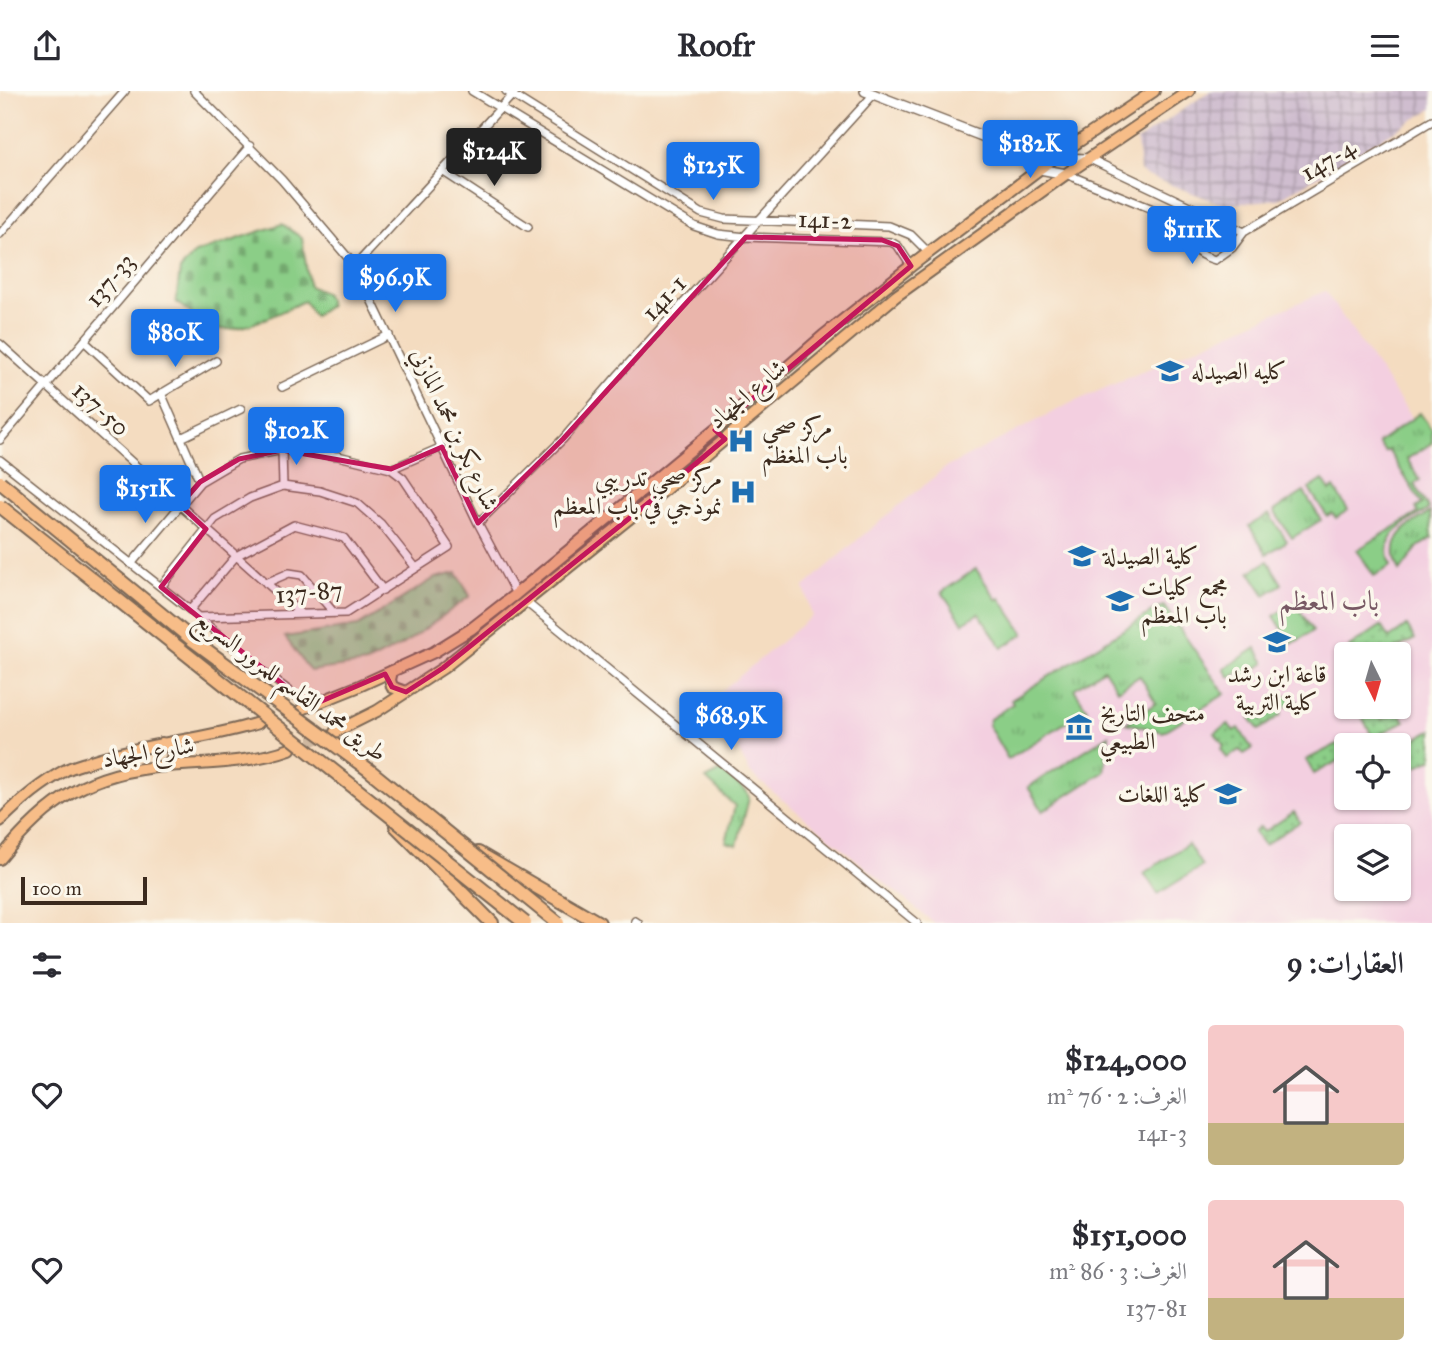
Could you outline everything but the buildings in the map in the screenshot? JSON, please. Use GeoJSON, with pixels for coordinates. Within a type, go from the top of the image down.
{"type":"FeatureCollection","features":[{"type":"Feature","properties":{"kind":"highway","name":"طريق محمد القاسم للمرور السريع"},"geometry":{"type":"LineString","coordinates":[[0,482],[194,641],[369,770],[558,923]]}},
{"type":"Feature","properties":{"kind":"highway","name":"طريق محمد القاسم للمرور السريع"},"geometry":{"type":"LineString","coordinates":[[0,506],[525,923]]}},
{"type":"Feature","properties":{"kind":"highway"},"geometry":{"type":"LineString","coordinates":[[381,811],[492,923]]}},
{"type":"Feature","properties":{"kind":"highway"},"geometry":{"type":"LineString","coordinates":[[452,837],[599,923]]}},
{"type":"Feature","properties":{"kind":"main road","name":"شارع الجهاد"},"geometry":{"type":"LineString","coordinates":[[306,708],[434,652],[471,629],[928,252],[1054,158],[1154,91]]}},
{"type":"Feature","properties":{"kind":"main road","name":"شارع الجهاد"},"geometry":{"type":"LineString","coordinates":[[335,732],[377,711],[443,668],[527,603],[896,296],[1066,174],[1189,91]]}},
{"type":"Feature","properties":{"kind":"main road"},"geometry":{"type":"LineString","coordinates":[[715,430],[725,439]]}},
{"type":"Feature","properties":{"kind":"main road"},"geometry":{"type":"LineString","coordinates":[[391,671],[392,687],[405,692]]}},
{"type":"Feature","properties":{"kind":"main road","name":"شارع الجهاد"},"geometry":{"type":"LineString","coordinates":[[1,818],[66,770],[162,743],[209,736],[258,723]]}},
{"type":"Feature","properties":{"kind":"main road"},"geometry":{"type":"LineString","coordinates":[[162,743],[173,752],[172,761],[164,766]]}},
{"type":"Feature","properties":{"kind":"main road","name":"شارع الجهاد"},"geometry":{"type":"LineString","coordinates":[[0,859],[42,812],[82,786],[111,775],[164,766],[217,764],[290,750]]}},
{"type":"Feature","properties":{"kind":"street"},"geometry":{"type":"LineString","coordinates":[[0,234],[125,91]]}},
{"type":"Feature","properties":{"kind":"street","name":"شارع بكر بن محمد المازني"},"geometry":{"type":"LineString","coordinates":[[194,91],[250,146],[355,266],[478,523],[516,594]]}},
{"type":"Feature","properties":{"kind":"street","name":"141-2"},"geometry":{"type":"LineString","coordinates":[[472,91],[694,226],[718,234],[746,237],[891,242],[898,246],[911,266]]}},
{"type":"Feature","properties":{"kind":"street"},"geometry":{"type":"LineString","coordinates":[[355,266],[444,172],[500,109],[511,92]]}},
{"type":"Feature","properties":{"kind":"street","name":"141-2"},"geometry":{"type":"LineString","coordinates":[[511,92],[701,212],[724,219],[889,226],[911,235],[928,252]]}},
{"type":"Feature","properties":{"kind":"street"},"geometry":{"type":"LineString","coordinates":[[869,93],[1013,148],[1054,158],[1090,159],[1244,232]]}},
{"type":"Feature","properties":{"kind":"street","name":"141-1"},"geometry":{"type":"LineString","coordinates":[[478,523],[564,439],[619,374],[746,237],[869,93]]}},
{"type":"Feature","properties":{"kind":"street","name":"147-4"},"geometry":{"type":"LineString","coordinates":[[1066,174],[1187,223],[1190,230],[1189,241],[1203,257],[1215,260],[1244,232],[1432,121]]}},
{"type":"Feature","properties":{"kind":"street","name":"137-33"},"geometry":{"type":"LineString","coordinates":[[0,440],[250,146]]}},
{"type":"Feature","properties":{"kind":"street"},"geometry":{"type":"LineString","coordinates":[[1013,148],[1040,169],[1066,174]]}},
{"type":"Feature","properties":{"kind":"street"},"geometry":{"type":"LineString","coordinates":[[444,172],[528,227]]}},
{"type":"Feature","properties":{"kind":"street"},"geometry":{"type":"LineString","coordinates":[[282,387],[389,335]]}},
{"type":"Feature","properties":{"kind":"street"},"geometry":{"type":"LineString","coordinates":[[84,341],[149,401],[216,361]]}},
{"type":"Feature","properties":{"kind":"street","name":"137-50"},"geometry":{"type":"LineString","coordinates":[[0,344],[301,614]]}},
{"type":"Feature","properties":{"kind":"street"},"geometry":{"type":"LineString","coordinates":[[161,393],[200,482]]}},
{"type":"Feature","properties":{"kind":"street"},"geometry":{"type":"LineString","coordinates":[[181,438],[241,409]]}},
{"type":"Feature","properties":{"kind":"street"},"geometry":{"type":"LineString","coordinates":[[131,563],[200,482],[239,459],[282,450],[338,456],[391,469],[442,447]]}},
{"type":"Feature","properties":{"kind":"street"},"geometry":{"type":"LineString","coordinates":[[282,450],[283,486]]}},
{"type":"Feature","properties":{"kind":"street"},"geometry":{"type":"LineString","coordinates":[[0,460],[190,610],[306,708]]}},
{"type":"Feature","properties":{"kind":"street","name":"137-87"},"geometry":{"type":"LineString","coordinates":[[198,617],[346,613],[449,547],[403,478],[391,469]]}},
{"type":"Feature","properties":{"kind":"street"},"geometry":{"type":"LineString","coordinates":[[161,587],[215,519],[250,498],[283,486],[320,491],[357,503],[381,524],[416,568]]}},
{"type":"Feature","properties":{"kind":"street"},"geometry":{"type":"LineString","coordinates":[[190,610],[236,556],[294,525],[344,538],[383,590]]}},
{"type":"Feature","properties":{"kind":"street"},"geometry":{"type":"LineString","coordinates":[[267,583],[289,573],[302,575],[334,613]]}},
{"type":"Feature","properties":{"kind":"street"},"geometry":{"type":"LineString","coordinates":[[527,603],[917,923]]}},
{"type":"Feature","properties":{"kind":"highlighted area"},"geometry":{"type":"Polygon","coordinates":[[[746,237],[882,240],[898,246],[911,266],[715,430],[725,439],[662,492],[443,668],[406,692],[392,687],[385,674],[310,706],[161,587],[206,529],[180,505],[200,482],[239,459],[282,450],[391,469],[442,447],[478,523],[563,439],[746,237]]]}},
{"type":"Feature","properties":{"kind":"shaded area"},"geometry":{"type":"Polygon","coordinates":[[[1210,91],[1432,91],[1432,109],[1279,199],[1224,205],[1140,171],[1137,141],[1210,91]]]}},
{"type":"Feature","properties":{"kind":"shaded area","name":"مجمع كليات باب المعظم"},"geometry":{"type":"Polygon","coordinates":[[[1325,291],[1432,447],[1432,923],[934,923],[751,774],[711,700],[812,616],[804,587],[945,468],[1069,404],[1325,291]]]}},
{"type":"Feature","properties":{"kind":"green space"},"geometry":{"type":"Polygon","coordinates":[[[282,224],[302,238],[309,286],[326,294],[330,305],[314,316],[304,301],[256,323],[217,329],[206,325],[176,302],[180,270],[195,253],[282,224]]]}},
{"type":"Feature","properties":{"kind":"green space"},"geometry":{"type":"Polygon","coordinates":[[[1420,413],[1432,430],[1432,443],[1407,459],[1420,480],[1414,484],[1429,509],[1397,530],[1389,545],[1391,566],[1374,576],[1357,550],[1418,513],[1416,508],[1422,504],[1388,450],[1385,452],[1378,443],[1420,413]]]}},
{"type":"Feature","properties":{"kind":"green space"},"geometry":{"type":"Polygon","coordinates":[[[1323,480],[1330,491],[1334,488],[1348,510],[1336,518],[1332,513],[1327,516],[1309,489],[1323,480]]]}},
{"type":"Feature","properties":{"kind":"green space"},"geometry":{"type":"Polygon","coordinates":[[[1304,492],[1321,520],[1292,538],[1274,511],[1304,492]]]}},
{"type":"Feature","properties":{"kind":"green space"},"geometry":{"type":"Polygon","coordinates":[[[1430,512],[1432,538],[1418,547],[1400,571],[1396,560],[1396,542],[1406,529],[1430,512]]]}},
{"type":"Feature","properties":{"kind":"green space"},"geometry":{"type":"Polygon","coordinates":[[[1269,514],[1287,541],[1267,554],[1249,526],[1269,514]]]}},
{"type":"Feature","properties":{"kind":"green space"},"geometry":{"type":"Polygon","coordinates":[[[1268,561],[1282,584],[1265,595],[1250,572],[1268,561]]]}},
{"type":"Feature","properties":{"kind":"green space"},"geometry":{"type":"Polygon","coordinates":[[[976,569],[1024,634],[1002,648],[979,613],[963,623],[942,592],[976,569]]]}},
{"type":"Feature","properties":{"kind":"green space"},"geometry":{"type":"Polygon","coordinates":[[[457,573],[470,596],[407,642],[367,663],[310,671],[285,637],[358,626],[435,578],[457,573]]]}},
{"type":"Feature","properties":{"kind":"green space"},"geometry":{"type":"Polygon","coordinates":[[[1295,603],[1313,631],[1292,644],[1274,616],[1295,603]]]}},
{"type":"Feature","properties":{"kind":"green space"},"geometry":{"type":"Polygon","coordinates":[[[1164,606],[1225,694],[1163,732],[1126,723],[1156,703],[1140,676],[1118,690],[1104,669],[1074,689],[1087,709],[1008,759],[988,725],[990,719],[1013,704],[1011,700],[1164,606]]]}},
{"type":"Feature","properties":{"kind":"green space"},"geometry":{"type":"Polygon","coordinates":[[[1381,626],[1389,638],[1407,626],[1415,639],[1409,642],[1357,642],[1381,626]]]}},
{"type":"Feature","properties":{"kind":"green space"},"geometry":{"type":"Polygon","coordinates":[[[1256,648],[1265,663],[1245,676],[1241,671],[1230,678],[1224,669],[1256,648]]]}},
{"type":"Feature","properties":{"kind":"green space"},"geometry":{"type":"Polygon","coordinates":[[[1282,695],[1298,701],[1296,708],[1282,705],[1281,715],[1259,730],[1250,718],[1257,712],[1262,720],[1272,711],[1273,697],[1282,695]]]}},
{"type":"Feature","properties":{"kind":"green space"},"geometry":{"type":"Polygon","coordinates":[[[1363,719],[1405,721],[1382,733],[1370,733],[1363,719]]]}},
{"type":"Feature","properties":{"kind":"green space"},"geometry":{"type":"Polygon","coordinates":[[[1228,724],[1234,731],[1239,728],[1252,749],[1244,754],[1240,750],[1227,758],[1221,749],[1224,746],[1215,733],[1228,724]]]}},
{"type":"Feature","properties":{"kind":"green space"},"geometry":{"type":"Polygon","coordinates":[[[1432,730],[1432,759],[1414,768],[1411,762],[1411,741],[1432,730]]]}},
{"type":"Feature","properties":{"kind":"green space"},"geometry":{"type":"Polygon","coordinates":[[[1109,735],[1104,772],[1043,811],[1028,787],[1109,735]]]}},
{"type":"Feature","properties":{"kind":"green space"},"geometry":{"type":"Polygon","coordinates":[[[1334,746],[1334,763],[1314,774],[1306,760],[1334,746]]]}},
{"type":"Feature","properties":{"kind":"green space"},"geometry":{"type":"Polygon","coordinates":[[[721,771],[747,792],[749,798],[737,845],[726,842],[735,806],[706,779],[721,771]]]}},
{"type":"Feature","properties":{"kind":"green space"},"geometry":{"type":"Polygon","coordinates":[[[1294,812],[1300,822],[1264,845],[1254,832],[1260,827],[1264,832],[1294,812]]]}},
{"type":"Feature","properties":{"kind":"green space"},"geometry":{"type":"Polygon","coordinates":[[[1188,844],[1202,866],[1158,894],[1144,873],[1188,844]]]}},
{"type":"Feature","properties":{"kind":"tunnel"},"geometry":{"type":"LineString","coordinates":[[296,748],[329,734]]}},
{"type":"Feature","properties":{"kind":"place","name":"كليه الصيدله"},"geometry":{"type":"Point","coordinates":[1170,371]}},
{"type":"Feature","properties":{"kind":"place","name":"مركز صحي باب المغظم"},"geometry":{"type":"Point","coordinates":[741,441]}},
{"type":"Feature","properties":{"kind":"place","name":"مركز صحي تدريبي نموذجي في باب المعظم"},"geometry":{"type":"Point","coordinates":[743,492]}},
{"type":"Feature","properties":{"kind":"place","name":"كلية الصيدلة"},"geometry":{"type":"Point","coordinates":[1082,556]}},
{"type":"Feature","properties":{"kind":"place","name":"مجمع كليات باب المعظم"},"geometry":{"type":"Point","coordinates":[1120,601]}},
{"type":"Feature","properties":{"kind":"place","name":"قاعة ابن رشد كلية التربية"},"geometry":{"type":"Point","coordinates":[1277,642]}},
{"type":"Feature","properties":{"kind":"place","name":"متحف التاريخ الطبيعي"},"geometry":{"type":"Point","coordinates":[1079,727]}},
{"type":"Feature","properties":{"kind":"place","name":"كلية اللغات"},"geometry":{"type":"Point","coordinates":[1228,794]}},
{"type":"Feature","properties":{"kind":"district","name":"باب المعظم"},"geometry":{"type":"Point","coordinates":[1329,600]}}]}
